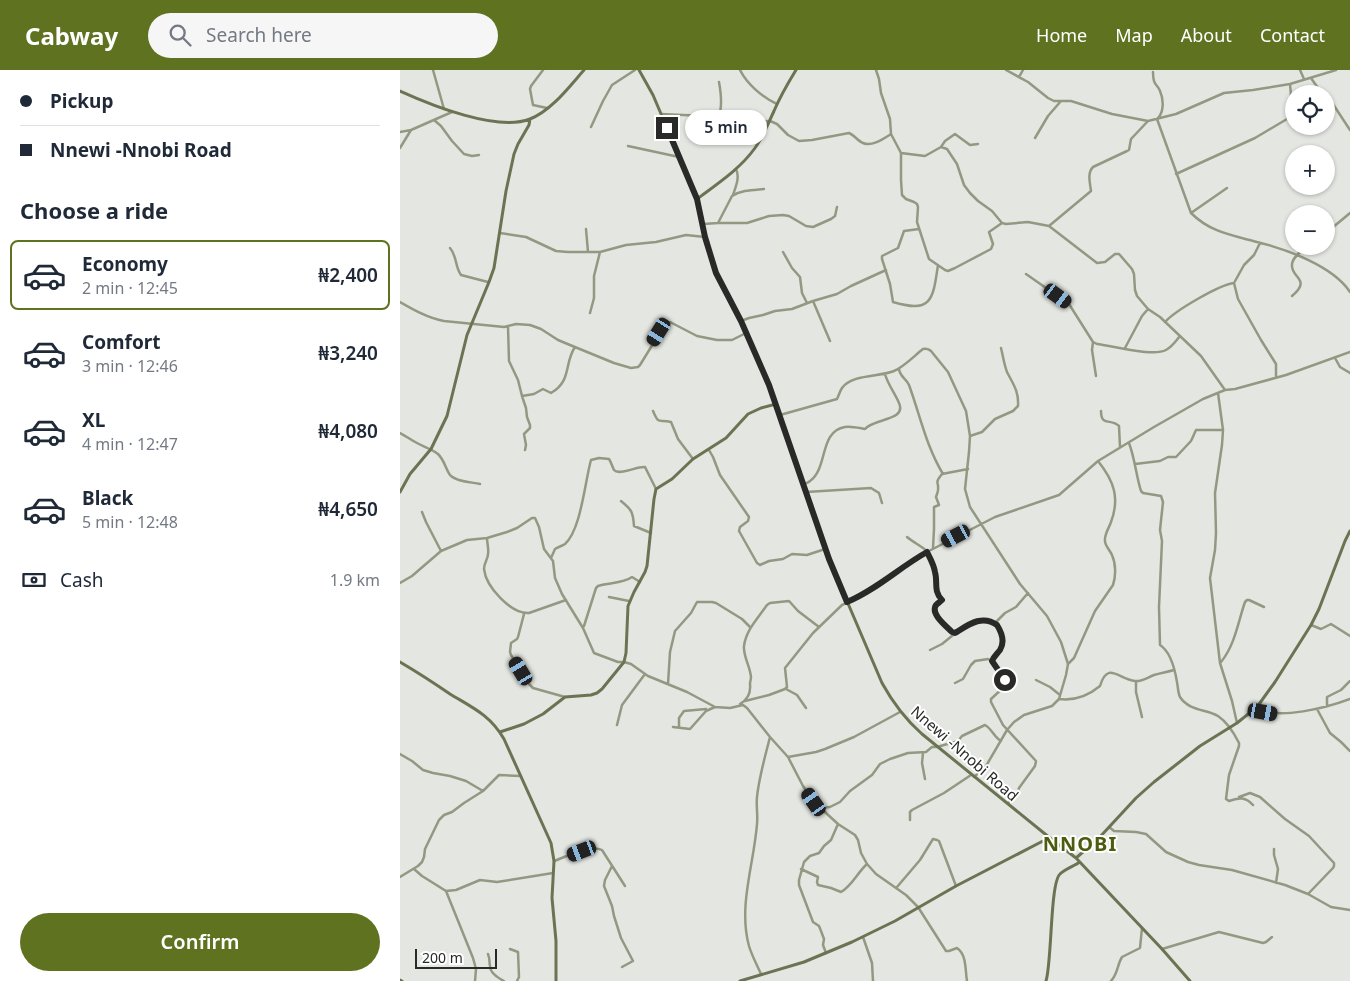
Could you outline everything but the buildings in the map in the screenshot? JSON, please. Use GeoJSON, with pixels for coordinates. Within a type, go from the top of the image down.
{"type":"FeatureCollection","features":[{"type":"Feature","properties":{"kind":"main road"},"geometry":{"type":"LineString","coordinates":[[400,91],[452,111],[501,123],[517,122],[530,119],[547,108],[563,94],[584,70]]}},
{"type":"Feature","properties":{"kind":"main road","name":"Nnewi -Nnobi Road"},"geometry":{"type":"LineString","coordinates":[[639,70],[661,114],[697,199],[705,237],[716,273],[741,321],[769,385],[825,549],[882,683],[900,712],[922,734],[1076,858],[1190,981]]}},
{"type":"Feature","properties":{"kind":"main road"},"geometry":{"type":"LineString","coordinates":[[697,199],[736,169],[754,149],[796,70]]}},
{"type":"Feature","properties":{"kind":"main road"},"geometry":{"type":"LineString","coordinates":[[400,492],[410,474],[431,449],[447,416],[465,344],[494,268],[514,154],[529,125],[530,119]]}},
{"type":"Feature","properties":{"kind":"main road"},"geometry":{"type":"LineString","coordinates":[[500,732],[524,724],[543,714],[565,698],[597,693],[602,689],[624,662],[629,601],[648,566],[656,489],[732,433],[748,414],[776,404]]}},
{"type":"Feature","properties":{"kind":"main road"},"geometry":{"type":"LineString","coordinates":[[1076,858],[1098,839],[1136,798],[1154,782],[1200,746],[1237,723],[1257,707],[1276,682],[1311,625],[1350,530]]}},
{"type":"Feature","properties":{"kind":"main road"},"geometry":{"type":"LineString","coordinates":[[400,662],[492,721],[500,732],[551,843],[554,861],[552,898],[556,941],[556,981]]}},
{"type":"Feature","properties":{"kind":"main road"},"geometry":{"type":"LineString","coordinates":[[1041,842],[1044,834]]}},
{"type":"Feature","properties":{"kind":"main road"},"geometry":{"type":"LineString","coordinates":[[740,981],[804,962],[863,937],[956,886],[1041,842],[1051,839]]}},
{"type":"Feature","properties":{"kind":"main road"},"geometry":{"type":"LineString","coordinates":[[1046,981],[1057,881],[1060,874],[1080,862]]}},
{"type":"Feature","properties":{"kind":"street"},"geometry":{"type":"LineString","coordinates":[[433,70],[444,108]]}},
{"type":"Feature","properties":{"kind":"street"},"geometry":{"type":"LineString","coordinates":[[543,70],[530,86],[530,89],[533,105],[547,108]]}},
{"type":"Feature","properties":{"kind":"street"},"geometry":{"type":"LineString","coordinates":[[591,127],[612,85],[634,70]]}},
{"type":"Feature","properties":{"kind":"street"},"geometry":{"type":"LineString","coordinates":[[740,70],[750,84],[764,97],[777,104]]}},
{"type":"Feature","properties":{"kind":"street"},"geometry":{"type":"LineString","coordinates":[[876,70],[890,119],[891,134],[901,153],[900,180],[902,195],[917,204],[919,229],[929,259],[945,270],[951,270],[992,248],[990,232],[1002,223]]}},
{"type":"Feature","properties":{"kind":"street"},"geometry":{"type":"LineString","coordinates":[[1006,70],[1028,82],[1048,98],[1072,101],[1112,114],[1148,121],[1176,114],[1224,93],[1290,84],[1336,70]]}},
{"type":"Feature","properties":{"kind":"street"},"geometry":{"type":"LineString","coordinates":[[1019,77],[1024,70]]}},
{"type":"Feature","properties":{"kind":"street"},"geometry":{"type":"LineString","coordinates":[[1300,70],[1304,79]]}},
{"type":"Feature","properties":{"kind":"street"},"geometry":{"type":"LineString","coordinates":[[1153,72],[1155,84],[1161,92],[1163,99],[1162,113],[1157,119]]}},
{"type":"Feature","properties":{"kind":"street"},"geometry":{"type":"LineString","coordinates":[[1311,78],[1316,85]]}},
{"type":"Feature","properties":{"kind":"street"},"geometry":{"type":"LineString","coordinates":[[718,118],[721,104],[719,82]]}},
{"type":"Feature","properties":{"kind":"street"},"geometry":{"type":"LineString","coordinates":[[1176,174],[1254,138],[1287,119],[1290,111],[1290,84]]}},
{"type":"Feature","properties":{"kind":"street"},"geometry":{"type":"LineString","coordinates":[[1035,138],[1048,116],[1061,100]]}},
{"type":"Feature","properties":{"kind":"street"},"geometry":{"type":"LineString","coordinates":[[1335,107],[1350,130]]}},
{"type":"Feature","properties":{"kind":"street"},"geometry":{"type":"LineString","coordinates":[[400,132],[411,130],[452,111]]}},
{"type":"Feature","properties":{"kind":"street"},"geometry":{"type":"LineString","coordinates":[[661,114],[690,114],[739,122],[770,120],[788,135],[799,141],[849,133],[866,144],[880,141],[891,134]]}},
{"type":"Feature","properties":{"kind":"street"},"geometry":{"type":"LineString","coordinates":[[1157,119],[1191,213],[1202,224],[1216,231],[1260,242],[1285,251]]}},
{"type":"Feature","properties":{"kind":"street"},"geometry":{"type":"LineString","coordinates":[[434,120],[464,154],[479,155]]}},
{"type":"Feature","properties":{"kind":"street"},"geometry":{"type":"LineString","coordinates":[[1050,226],[1090,194],[1090,170],[1129,150],[1131,139],[1148,121]]}},
{"type":"Feature","properties":{"kind":"street"},"geometry":{"type":"LineString","coordinates":[[400,148],[411,130]]}},
{"type":"Feature","properties":{"kind":"street"},"geometry":{"type":"LineString","coordinates":[[901,153],[925,156],[941,147],[955,134],[970,145],[978,144]]}},
{"type":"Feature","properties":{"kind":"street"},"geometry":{"type":"LineString","coordinates":[[628,146],[679,157]]}},
{"type":"Feature","properties":{"kind":"street"},"geometry":{"type":"LineString","coordinates":[[941,147],[947,149],[953,157],[964,184],[970,192],[978,201],[992,211],[1002,223],[1028,222],[1050,226],[1098,262],[1105,262],[1115,254],[1119,254],[1132,269],[1137,296],[1148,309],[1165,322],[1200,356],[1225,390]]}},
{"type":"Feature","properties":{"kind":"street"},"geometry":{"type":"LineString","coordinates":[[718,222],[737,183],[736,169]]}},
{"type":"Feature","properties":{"kind":"street"},"geometry":{"type":"LineString","coordinates":[[1191,213],[1227,188]]}},
{"type":"Feature","properties":{"kind":"street"},"geometry":{"type":"LineString","coordinates":[[732,196],[741,191],[764,189]]}},
{"type":"Feature","properties":{"kind":"street"},"geometry":{"type":"LineString","coordinates":[[703,224],[718,222],[747,223],[770,216],[789,216],[806,226],[813,227],[836,214],[837,207]]}},
{"type":"Feature","properties":{"kind":"street"},"geometry":{"type":"LineString","coordinates":[[1335,226],[1350,213]]}},
{"type":"Feature","properties":{"kind":"street"},"geometry":{"type":"LineString","coordinates":[[586,229],[588,252]]}},
{"type":"Feature","properties":{"kind":"street"},"geometry":{"type":"LineString","coordinates":[[919,229],[904,231],[898,248],[882,256],[893,302],[923,305],[930,300],[933,294],[938,265]]}},
{"type":"Feature","properties":{"kind":"street"},"geometry":{"type":"LineString","coordinates":[[500,233],[526,237],[556,251],[588,252],[600,252],[686,235],[705,237]]}},
{"type":"Feature","properties":{"kind":"street"},"geometry":{"type":"LineString","coordinates":[[1165,322],[1188,305],[1234,283],[1244,265],[1254,255],[1260,242]]}},
{"type":"Feature","properties":{"kind":"street"},"geometry":{"type":"LineString","coordinates":[[450,248],[455,255],[461,275],[489,282]]}},
{"type":"Feature","properties":{"kind":"street"},"geometry":{"type":"LineString","coordinates":[[590,313],[594,298],[594,276],[600,252]]}},
{"type":"Feature","properties":{"kind":"street"},"geometry":{"type":"LineString","coordinates":[[783,252],[792,268],[800,277],[807,303]]}},
{"type":"Feature","properties":{"kind":"street"},"geometry":{"type":"LineString","coordinates":[[1292,296],[1300,288],[1298,277],[1292,265],[1297,255],[1325,269],[1346,285],[1350,292]]}},
{"type":"Feature","properties":{"kind":"street"},"geometry":{"type":"LineString","coordinates":[[741,321],[775,311],[792,309],[837,294],[886,270]]}},
{"type":"Feature","properties":{"kind":"street"},"geometry":{"type":"LineString","coordinates":[[1026,274],[1069,304],[1093,342],[1097,344],[1142,352],[1163,351],[1169,349],[1180,336]]}},
{"type":"Feature","properties":{"kind":"street"},"geometry":{"type":"LineString","coordinates":[[1234,283],[1238,299],[1276,364],[1276,377]]}},
{"type":"Feature","properties":{"kind":"street"},"geometry":{"type":"LineString","coordinates":[[812,301],[830,341]]}},
{"type":"Feature","properties":{"kind":"street"},"geometry":{"type":"LineString","coordinates":[[400,302],[434,319],[508,327],[522,324],[541,329],[558,340],[614,363],[634,368],[640,365],[664,326],[670,322],[697,336],[717,340],[732,340],[746,332]]}},
{"type":"Feature","properties":{"kind":"street"},"geometry":{"type":"LineString","coordinates":[[1125,348],[1142,316],[1148,309]]}},
{"type":"Feature","properties":{"kind":"street"},"geometry":{"type":"LineString","coordinates":[[508,327],[509,361],[515,372],[530,425],[530,428],[524,434],[525,450]]}},
{"type":"Feature","properties":{"kind":"street"},"geometry":{"type":"LineString","coordinates":[[1093,342],[1092,350],[1096,376]]}},
{"type":"Feature","properties":{"kind":"street"},"geometry":{"type":"LineString","coordinates":[[522,396],[534,394],[543,389],[551,393],[556,389],[566,375],[576,347]]}},
{"type":"Feature","properties":{"kind":"street"},"geometry":{"type":"LineString","coordinates":[[970,436],[982,432],[995,419],[1013,411],[1018,406],[1015,386],[1006,367],[1002,348]]}},
{"type":"Feature","properties":{"kind":"street"},"geometry":{"type":"LineString","coordinates":[[780,415],[835,400],[839,397],[842,388],[847,384],[862,378],[885,374],[899,369],[923,349],[932,351],[948,372],[966,411],[970,436],[966,493],[970,507],[1011,571],[1047,616],[1061,642],[1068,664],[1059,699],[1052,706],[1024,715],[1014,722],[1007,730],[986,766],[944,794],[912,810],[910,812],[910,820]]}},
{"type":"Feature","properties":{"kind":"street"},"geometry":{"type":"LineString","coordinates":[[785,689],[787,687],[785,668],[819,627],[842,605],[864,594],[933,548],[995,517],[1059,495],[1098,461],[1186,409],[1218,393],[1286,375],[1350,352]]}},
{"type":"Feature","properties":{"kind":"street"},"geometry":{"type":"LineString","coordinates":[[1335,358],[1340,367],[1350,373]]}},
{"type":"Feature","properties":{"kind":"street"},"geometry":{"type":"LineString","coordinates":[[899,369],[900,375],[909,385],[926,440],[943,474]]}},
{"type":"Feature","properties":{"kind":"street"},"geometry":{"type":"LineString","coordinates":[[803,485],[814,477],[829,439],[835,432],[844,427],[865,429],[868,425],[900,413],[899,404],[885,374]]}},
{"type":"Feature","properties":{"kind":"street"},"geometry":{"type":"LineString","coordinates":[[1218,393],[1223,430],[1222,454],[1215,493],[1216,533],[1210,578],[1220,663],[1237,723]]}},
{"type":"Feature","properties":{"kind":"street"},"geometry":{"type":"LineString","coordinates":[[653,411],[657,420],[669,421],[672,424],[678,439],[693,460]]}},
{"type":"Feature","properties":{"kind":"street"},"geometry":{"type":"LineString","coordinates":[[1101,411],[1101,418],[1103,420],[1119,426],[1120,447]]}},
{"type":"Feature","properties":{"kind":"street"},"geometry":{"type":"LineString","coordinates":[[1136,464],[1176,457],[1192,441],[1196,430],[1223,430]]}},
{"type":"Feature","properties":{"kind":"street"},"geometry":{"type":"LineString","coordinates":[[400,433],[439,455],[453,477],[480,484]]}},
{"type":"Feature","properties":{"kind":"street"},"geometry":{"type":"LineString","coordinates":[[1129,443],[1142,492],[1161,496],[1163,502],[1160,530],[1162,541],[1159,644],[1168,653],[1177,679],[1179,695],[1182,700],[1197,709],[1218,716],[1226,723],[1238,740],[1239,746],[1229,775],[1227,801],[1250,793],[1260,797],[1285,820],[1309,836],[1334,863],[1333,868],[1308,894]]}},
{"type":"Feature","properties":{"kind":"street"},"geometry":{"type":"LineString","coordinates":[[709,450],[720,475],[749,516],[748,521],[740,527],[739,531],[752,556],[760,565],[769,561],[783,559],[792,554],[807,555],[825,549]]}},
{"type":"Feature","properties":{"kind":"street"},"geometry":{"type":"LineString","coordinates":[[551,558],[555,548],[565,544],[572,534],[580,509],[591,460],[599,458],[609,459],[617,472],[645,467],[656,489]]}},
{"type":"Feature","properties":{"kind":"street"},"geometry":{"type":"LineString","coordinates":[[1068,664],[1080,648],[1095,611],[1115,581],[1114,562],[1105,538],[1112,519],[1115,491],[1106,470],[1098,461]]}},
{"type":"Feature","properties":{"kind":"street"},"geometry":{"type":"LineString","coordinates":[[933,548],[934,507],[939,504],[936,497],[938,491],[937,482],[943,474],[968,469]]}},
{"type":"Feature","properties":{"kind":"street"},"geometry":{"type":"LineString","coordinates":[[806,492],[871,488],[879,493],[882,503]]}},
{"type":"Feature","properties":{"kind":"street"},"geometry":{"type":"LineString","coordinates":[[621,500],[631,510],[634,526],[651,533]]}},
{"type":"Feature","properties":{"kind":"street"},"geometry":{"type":"LineString","coordinates":[[422,512],[441,551]]}},
{"type":"Feature","properties":{"kind":"street"},"geometry":{"type":"LineString","coordinates":[[400,584],[441,551],[467,540],[487,538],[517,528],[535,518],[544,549],[554,565],[555,578],[583,628],[594,653],[618,662],[630,664],[645,674],[687,692],[715,707],[730,708],[745,701],[785,689],[797,695],[806,708]]}},
{"type":"Feature","properties":{"kind":"street"},"geometry":{"type":"LineString","coordinates":[[907,537],[927,552],[936,573],[935,584],[942,600],[936,606],[935,612],[955,633]]}},
{"type":"Feature","properties":{"kind":"street"},"geometry":{"type":"LineString","coordinates":[[487,538],[488,555],[484,568],[500,598],[524,614],[566,600]]}},
{"type":"Feature","properties":{"kind":"street"},"geometry":{"type":"LineString","coordinates":[[583,628],[598,586],[624,582],[632,577],[640,582]]}},
{"type":"Feature","properties":{"kind":"street"},"geometry":{"type":"LineString","coordinates":[[995,623],[1005,613],[1016,607],[1028,593]]}},
{"type":"Feature","properties":{"kind":"street"},"geometry":{"type":"LineString","coordinates":[[609,597],[629,601]]}},
{"type":"Feature","properties":{"kind":"street"},"geometry":{"type":"LineString","coordinates":[[1220,663],[1232,645],[1245,602],[1249,600],[1264,607]]}},
{"type":"Feature","properties":{"kind":"street"},"geometry":{"type":"LineString","coordinates":[[745,701],[751,688],[751,678],[744,648],[750,627],[767,605],[789,601],[798,611],[819,627]]}},
{"type":"Feature","properties":{"kind":"street"},"geometry":{"type":"LineString","coordinates":[[668,684],[670,652],[674,631],[692,613],[696,602],[716,603],[742,619],[750,627]]}},
{"type":"Feature","properties":{"kind":"street"},"geometry":{"type":"LineString","coordinates":[[524,614],[517,640],[512,643],[510,655],[533,688],[565,698]]}},
{"type":"Feature","properties":{"kind":"street"},"geometry":{"type":"LineString","coordinates":[[930,650],[942,644],[963,627],[984,619],[995,623],[1000,629],[1002,639],[1000,650],[993,657],[992,661]]}},
{"type":"Feature","properties":{"kind":"street"},"geometry":{"type":"LineString","coordinates":[[1311,625],[1321,629],[1331,624],[1350,636]]}},
{"type":"Feature","properties":{"kind":"street"},"geometry":{"type":"LineString","coordinates":[[955,683],[963,679],[975,661],[988,659],[992,661],[1006,683],[990,701],[1003,725],[1036,760],[1036,764],[1019,788],[1016,797],[1006,803]]}},
{"type":"Feature","properties":{"kind":"street"},"geometry":{"type":"LineString","coordinates":[[1059,699],[1070,700],[1084,696],[1100,686],[1102,678],[1108,674],[1118,674],[1136,682],[1155,674],[1163,674],[1174,670]]}},
{"type":"Feature","properties":{"kind":"street"},"geometry":{"type":"LineString","coordinates":[[617,725],[622,704],[645,674]]}},
{"type":"Feature","properties":{"kind":"street"},"geometry":{"type":"LineString","coordinates":[[1036,680],[1061,695]]}},
{"type":"Feature","properties":{"kind":"street"},"geometry":{"type":"LineString","coordinates":[[1327,706],[1327,697],[1342,690],[1350,681]]}},
{"type":"Feature","properties":{"kind":"street"},"geometry":{"type":"LineString","coordinates":[[1136,682],[1136,692],[1142,717]]}},
{"type":"Feature","properties":{"kind":"street"},"geometry":{"type":"LineString","coordinates":[[1257,707],[1263,712],[1275,714],[1317,709],[1350,699]]}},
{"type":"Feature","properties":{"kind":"street"},"geometry":{"type":"LineString","coordinates":[[739,705],[747,708],[788,757],[803,786],[814,802],[838,824],[855,835],[866,864],[876,874],[897,887],[918,908],[946,951],[959,949],[966,968],[967,981]]}},
{"type":"Feature","properties":{"kind":"street"},"geometry":{"type":"LineString","coordinates":[[673,727],[690,729],[700,716],[715,707]]}},
{"type":"Feature","properties":{"kind":"street"},"geometry":{"type":"LineString","coordinates":[[679,728],[679,718],[684,711],[710,709]]}},
{"type":"Feature","properties":{"kind":"street"},"geometry":{"type":"LineString","coordinates":[[1317,709],[1330,733],[1350,751]]}},
{"type":"Feature","properties":{"kind":"street"},"geometry":{"type":"LineString","coordinates":[[788,757],[816,752],[867,730],[900,712]]}},
{"type":"Feature","properties":{"kind":"street"},"geometry":{"type":"LineString","coordinates":[[820,808],[840,802],[850,791],[872,775],[880,764],[890,758],[908,753],[924,753],[932,747],[958,741],[962,736],[985,725],[1001,741]]}},
{"type":"Feature","properties":{"kind":"street"},"geometry":{"type":"LineString","coordinates":[[762,976],[749,947],[746,920],[748,878],[757,824],[758,789],[770,736]]}},
{"type":"Feature","properties":{"kind":"street"},"geometry":{"type":"LineString","coordinates":[[924,753],[922,764],[925,779]]}},
{"type":"Feature","properties":{"kind":"street"},"geometry":{"type":"LineString","coordinates":[[400,754],[423,770],[466,781],[483,791]]}},
{"type":"Feature","properties":{"kind":"street"},"geometry":{"type":"LineString","coordinates":[[400,877],[422,862],[425,849],[439,820],[444,815],[452,812],[483,791],[499,775],[521,776]]}},
{"type":"Feature","properties":{"kind":"street"},"geometry":{"type":"LineString","coordinates":[[1238,798],[1245,799],[1253,805]]}},
{"type":"Feature","properties":{"kind":"street"},"geometry":{"type":"LineString","coordinates":[[826,953],[821,931],[819,926],[812,922],[800,885],[801,869],[806,859],[819,853],[831,840],[838,824]]}},
{"type":"Feature","properties":{"kind":"street"},"geometry":{"type":"LineString","coordinates":[[1109,827],[1114,830],[1142,833],[1154,840],[1166,852],[1188,862],[1232,870],[1276,883],[1308,894],[1331,906],[1350,910]]}},
{"type":"Feature","properties":{"kind":"street"},"geometry":{"type":"LineString","coordinates":[[897,887],[920,860],[931,841],[935,839],[939,841],[956,886]]}},
{"type":"Feature","properties":{"kind":"street"},"geometry":{"type":"LineString","coordinates":[[554,861],[595,848],[602,850],[626,886]]}},
{"type":"Feature","properties":{"kind":"street"},"geometry":{"type":"LineString","coordinates":[[1274,848],[1278,869],[1276,883]]}},
{"type":"Feature","properties":{"kind":"street"},"geometry":{"type":"LineString","coordinates":[[801,869],[818,877],[818,885],[840,892],[853,882],[866,864]]}},
{"type":"Feature","properties":{"kind":"street"},"geometry":{"type":"LineString","coordinates":[[612,866],[604,886],[621,938],[633,961],[622,968]]}},
{"type":"Feature","properties":{"kind":"street"},"geometry":{"type":"LineString","coordinates":[[414,869],[446,892],[473,958],[476,969],[476,981]]}},
{"type":"Feature","properties":{"kind":"street"},"geometry":{"type":"LineString","coordinates":[[446,892],[480,880],[497,882],[553,873]]}},
{"type":"Feature","properties":{"kind":"street"},"geometry":{"type":"LineString","coordinates":[[1111,981],[1115,978],[1122,956],[1140,948],[1142,928]]}},
{"type":"Feature","properties":{"kind":"street"},"geometry":{"type":"LineString","coordinates":[[1162,949],[1219,932],[1263,943],[1272,937]]}},
{"type":"Feature","properties":{"kind":"street"},"geometry":{"type":"LineString","coordinates":[[863,937],[872,963],[873,981]]}},
{"type":"Feature","properties":{"kind":"street"},"geometry":{"type":"LineString","coordinates":[[510,948],[518,952],[517,981]]}},
{"type":"Feature","properties":{"kind":"street"},"geometry":{"type":"LineString","coordinates":[[488,954],[491,971],[504,981]]}},
{"type":"Feature","properties":{"kind":"district","name":"NNOBI"},"geometry":{"type":"Point","coordinates":[1080,843]}},
{"type":"Feature","properties":{"kind":"route"},"geometry":{"type":"LineString","coordinates":[[667,128],[697,199],[711,260],[722,287],[741,321],[769,385],[829,559],[847,602],[870,590],[927,552],[936,573],[935,584],[939,596],[942,598],[935,609],[937,616],[955,633],[963,627],[984,619],[995,623],[1002,634],[1002,645],[992,661],[1005,680]]}}]}
